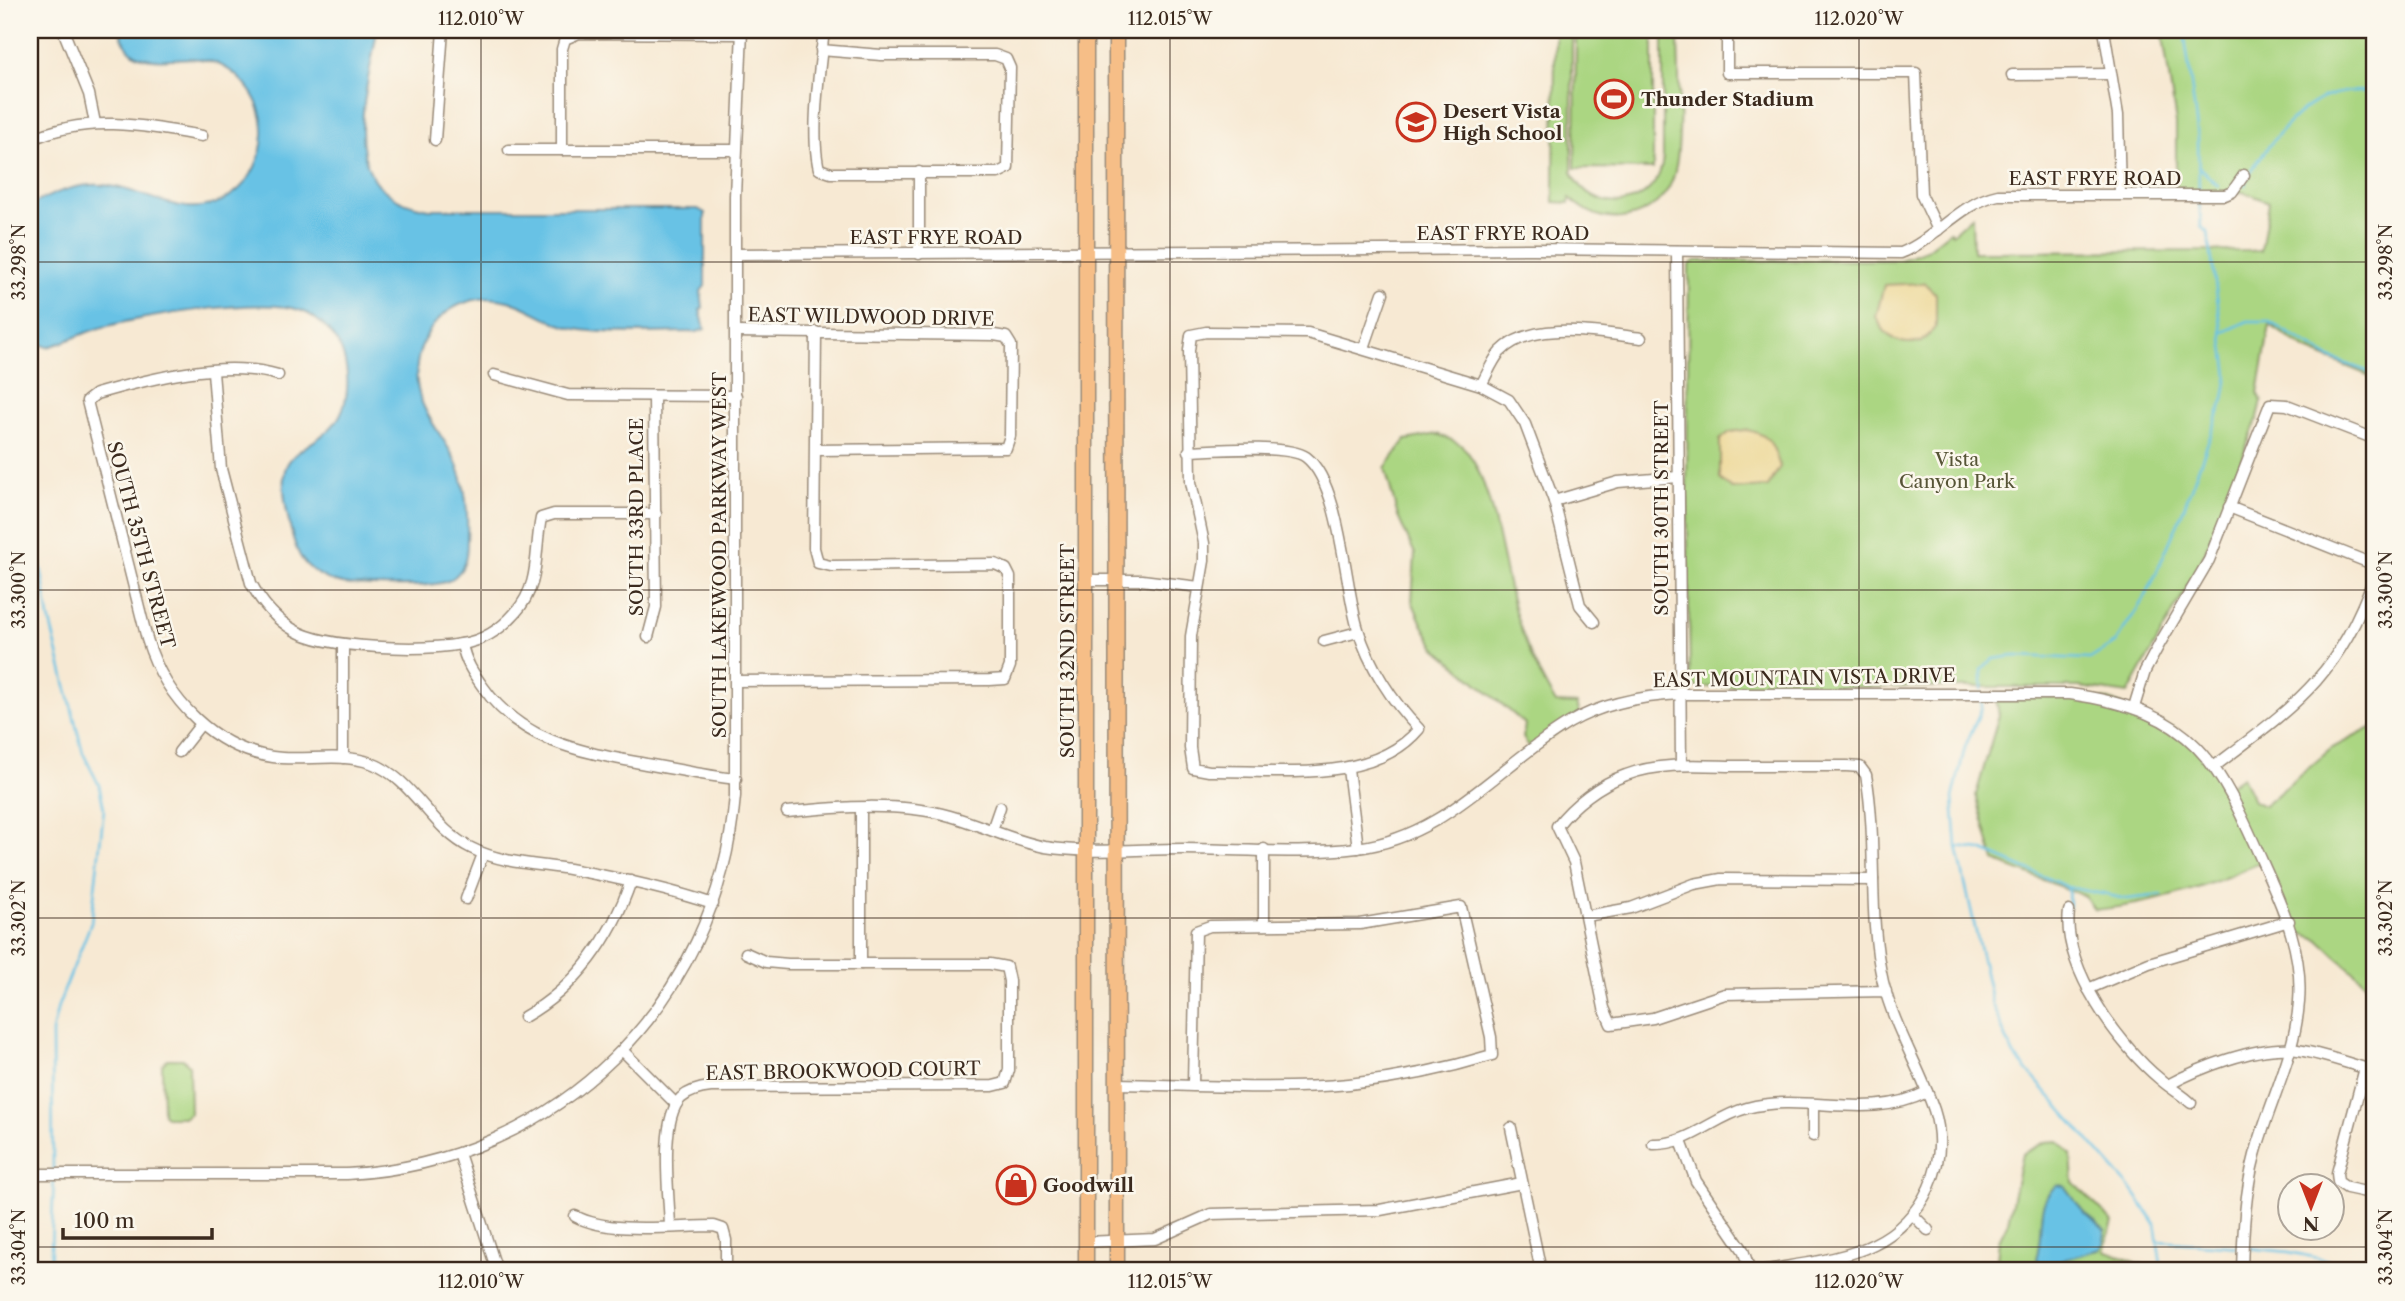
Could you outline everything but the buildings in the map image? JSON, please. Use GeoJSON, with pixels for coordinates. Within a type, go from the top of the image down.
{"type":"FeatureCollection","features":[{"type":"Feature","properties":{"kind":"main road","name":"SOUTH 32ND STREET"},"geometry":{"type":"LineString","coordinates":[[1086,30],[1086,1271]]}},
{"type":"Feature","properties":{"kind":"main road"},"geometry":{"type":"LineString","coordinates":[[1116,30],[1117,1271]]}},
{"type":"Feature","properties":{"kind":"street"},"geometry":{"type":"LineString","coordinates":[[63,30],[89,94],[95,123]]}},
{"type":"Feature","properties":{"kind":"street"},"geometry":{"type":"LineString","coordinates":[[435,140],[443,30]]}},
{"type":"Feature","properties":{"kind":"street"},"geometry":{"type":"LineString","coordinates":[[821,50],[881,55],[995,55],[1006,59],[1010,68],[1008,168],[998,173],[831,173],[819,169],[817,116],[821,50],[824,30]]}},
{"type":"Feature","properties":{"kind":"street"},"geometry":{"type":"LineString","coordinates":[[1727,30],[1727,73],[1916,73],[1922,194],[1938,230]]}},
{"type":"Feature","properties":{"kind":"street"},"geometry":{"type":"LineString","coordinates":[[2104,30],[2119,134],[2120,194]]}},
{"type":"Feature","properties":{"kind":"street"},"geometry":{"type":"LineString","coordinates":[[562,150],[562,50],[565,39],[579,33],[742,32]]}},
{"type":"Feature","properties":{"kind":"street","name":"SOUTH LAKEWOOD PARKWAY WEST"},"geometry":{"type":"LineString","coordinates":[[30,1174],[347,1174],[411,1166],[459,1153],[507,1133],[550,1110],[623,1051],[670,991],[695,947],[713,904],[728,850],[736,779],[736,150],[742,32]]}},
{"type":"Feature","properties":{"kind":"street"},"geometry":{"type":"LineString","coordinates":[[2012,75],[2111,74]]}},
{"type":"Feature","properties":{"kind":"street"},"geometry":{"type":"LineString","coordinates":[[30,140],[58,128],[95,123],[131,124],[202,136]]}},
{"type":"Feature","properties":{"kind":"street"},"geometry":{"type":"LineString","coordinates":[[509,150],[736,150]]}},
{"type":"Feature","properties":{"kind":"street"},"geometry":{"type":"LineString","coordinates":[[919,172],[919,254]]}},
{"type":"Feature","properties":{"kind":"street","name":"EAST FRYE ROAD"},"geometry":{"type":"LineString","coordinates":[[736,254],[1086,254],[1522,249],[1901,253],[1923,243],[1981,198],[1998,195],[2199,196],[2232,192],[2244,175]]}},
{"type":"Feature","properties":{"kind":"street","name":"SOUTH 30TH STREET"},"geometry":{"type":"LineString","coordinates":[[1677,251],[1681,765]]}},
{"type":"Feature","properties":{"kind":"street"},"geometry":{"type":"LineString","coordinates":[[1364,348],[1382,293]]}},
{"type":"Feature","properties":{"kind":"street"},"geometry":{"type":"LineString","coordinates":[[1481,385],[1499,354],[1514,342],[1536,335],[1578,330],[1641,338]]}},
{"type":"Feature","properties":{"kind":"street","name":"EAST WILDWOOD DRIVE"},"geometry":{"type":"LineString","coordinates":[[736,332],[1006,337],[1011,345],[1010,436],[1006,448],[816,450]]}},
{"type":"Feature","properties":{"kind":"street"},"geometry":{"type":"LineString","coordinates":[[736,681],[1005,679],[1010,666],[1010,577],[1006,569],[995,564],[831,566],[818,563],[814,548],[816,332]]}},
{"type":"Feature","properties":{"kind":"street"},"geometry":{"type":"LineString","coordinates":[[1189,451],[1279,449],[1306,456],[1320,475],[1341,536],[1358,632],[1370,660],[1405,715],[1419,729],[1405,746],[1377,760],[1348,769],[1209,771],[1193,768],[1190,748],[1191,636],[1204,544],[1191,482],[1189,451],[1191,335],[1206,332],[1308,333],[1481,385],[1508,400],[1518,412],[1554,501],[1580,605],[1594,622]]}},
{"type":"Feature","properties":{"kind":"street"},"geometry":{"type":"LineString","coordinates":[[278,375],[252,369],[212,372],[220,469],[251,583],[268,609],[293,630],[312,639],[342,646],[462,644],[487,636],[517,612],[530,592],[537,570],[541,518],[554,514],[656,514]]}},
{"type":"Feature","properties":{"kind":"street","name":"SOUTH 35TH STREET"},"geometry":{"type":"LineString","coordinates":[[212,372],[132,383],[96,394],[87,401],[151,654],[166,684],[201,724],[225,740],[279,758],[343,758],[385,769],[410,790],[437,824],[453,837],[483,854],[631,881],[713,904]]}},
{"type":"Feature","properties":{"kind":"street"},"geometry":{"type":"LineString","coordinates":[[494,374],[568,395],[736,396]]}},
{"type":"Feature","properties":{"kind":"street","name":"SOUTH 33RD PLACE"},"geometry":{"type":"LineString","coordinates":[[648,637],[656,607],[654,396]]}},
{"type":"Feature","properties":{"kind":"street"},"geometry":{"type":"LineString","coordinates":[[2134,707],[2146,671],[2196,586],[2270,404],[2287,405],[2375,439]]}},
{"type":"Feature","properties":{"kind":"street"},"geometry":{"type":"LineString","coordinates":[[1554,501],[1618,482],[1678,477]]}},
{"type":"Feature","properties":{"kind":"street"},"geometry":{"type":"LineString","coordinates":[[2229,507],[2375,565]]}},
{"type":"Feature","properties":{"kind":"street"},"geometry":{"type":"LineString","coordinates":[[2215,766],[2291,707],[2330,667],[2350,635],[2375,575]]}},
{"type":"Feature","properties":{"kind":"street"},"geometry":{"type":"LineString","coordinates":[[1086,580],[1142,580],[1199,587]]}},
{"type":"Feature","properties":{"kind":"street"},"geometry":{"type":"LineString","coordinates":[[1324,642],[1358,632]]}},
{"type":"Feature","properties":{"kind":"street"},"geometry":{"type":"LineString","coordinates":[[462,644],[465,659],[487,693],[498,706],[534,735],[578,751],[736,779]]}},
{"type":"Feature","properties":{"kind":"street"},"geometry":{"type":"LineString","coordinates":[[342,646],[343,758]]}},
{"type":"Feature","properties":{"kind":"street","name":"EAST MOUNTAIN VISTA DRIVE"},"geometry":{"type":"LineString","coordinates":[[787,812],[861,809],[934,813],[1047,847],[1358,848],[1405,836],[1446,816],[1581,717],[1637,698],[1680,694],[2070,694],[2134,707],[2177,730],[2215,766],[2231,791],[2289,921],[2300,988],[2292,1049],[2255,1156],[2242,1271]]}},
{"type":"Feature","properties":{"kind":"street"},"geometry":{"type":"LineString","coordinates":[[179,752],[201,724]]}},
{"type":"Feature","properties":{"kind":"street"},"geometry":{"type":"LineString","coordinates":[[1760,1271],[1874,1244],[1913,1215],[1932,1183],[1939,1137],[1927,1092],[1886,991],[1880,964],[1866,775],[1860,767],[1681,765],[1625,775],[1602,787],[1567,813],[1558,826],[1574,862],[1604,1008],[1611,1024],[1653,1018],[1725,994],[1886,991]]}},
{"type":"Feature","properties":{"kind":"street"},"geometry":{"type":"LineString","coordinates":[[1348,769],[1358,848]]}},
{"type":"Feature","properties":{"kind":"street"},"geometry":{"type":"LineString","coordinates":[[992,830],[1000,807]]}},
{"type":"Feature","properties":{"kind":"street"},"geometry":{"type":"LineString","coordinates":[[746,953],[766,962],[861,964],[861,809]]}},
{"type":"Feature","properties":{"kind":"street"},"geometry":{"type":"LineString","coordinates":[[1264,849],[1264,925]]}},
{"type":"Feature","properties":{"kind":"street"},"geometry":{"type":"LineString","coordinates":[[466,899],[483,854]]}},
{"type":"Feature","properties":{"kind":"street"},"geometry":{"type":"LineString","coordinates":[[1586,916],[1631,908],[1694,884],[1721,879],[1872,880]]}},
{"type":"Feature","properties":{"kind":"street"},"geometry":{"type":"LineString","coordinates":[[524,1017],[557,997],[589,961],[611,928],[631,881]]}},
{"type":"Feature","properties":{"kind":"street"},"geometry":{"type":"LineString","coordinates":[[1117,1084],[1193,1085],[1351,1084],[1492,1055],[1489,1025],[1461,907],[1360,924],[1210,926],[1196,931],[1193,1085]]}},
{"type":"Feature","properties":{"kind":"street"},"geometry":{"type":"LineString","coordinates":[[2069,911],[2069,939],[2088,989],[2117,1032],[2168,1085],[2191,1103]]}},
{"type":"Feature","properties":{"kind":"street"},"geometry":{"type":"LineString","coordinates":[[2088,989],[2149,963],[2289,921]]}},
{"type":"Feature","properties":{"kind":"street","name":"EAST BROOKWOOD COURT"},"geometry":{"type":"LineString","coordinates":[[676,1104],[683,1096],[711,1087],[993,1086],[1005,1083],[1009,1070],[1009,981],[1006,967],[990,964],[861,964]]}},
{"type":"Feature","properties":{"kind":"street"},"geometry":{"type":"LineString","coordinates":[[2168,1085],[2193,1071],[2264,1051],[2292,1049],[2370,1070],[2337,1173],[2338,1182],[2347,1188],[2375,1194]]}},
{"type":"Feature","properties":{"kind":"street"},"geometry":{"type":"LineString","coordinates":[[623,1051],[676,1104],[668,1131],[670,1226]]}},
{"type":"Feature","properties":{"kind":"street"},"geometry":{"type":"LineString","coordinates":[[1653,1144],[1681,1141],[1746,1108],[1896,1105],[1927,1092]]}},
{"type":"Feature","properties":{"kind":"street"},"geometry":{"type":"LineString","coordinates":[[1813,1105],[1813,1136]]}},
{"type":"Feature","properties":{"kind":"street"},"geometry":{"type":"LineString","coordinates":[[1511,1128],[1541,1271]]}},
{"type":"Feature","properties":{"kind":"street"},"geometry":{"type":"LineString","coordinates":[[1681,1141],[1696,1181],[1742,1250],[1750,1271]]}},
{"type":"Feature","properties":{"kind":"street"},"geometry":{"type":"LineString","coordinates":[[459,1153],[497,1271]]}},
{"type":"Feature","properties":{"kind":"street"},"geometry":{"type":"LineString","coordinates":[[1086,1242],[1155,1239],[1211,1214],[1370,1211],[1522,1183]]}},
{"type":"Feature","properties":{"kind":"street"},"geometry":{"type":"LineString","coordinates":[[1913,1215],[1928,1230]]}},
{"type":"Feature","properties":{"kind":"street"},"geometry":{"type":"LineString","coordinates":[[575,1216],[587,1223],[606,1226],[714,1226],[723,1229],[726,1271]]}},
{"type":"Feature","properties":{"kind":"green space"},"geometry":{"type":"Polygon","coordinates":[[[1555,30],[1572,30],[1572,172],[1582,187],[1594,197],[1609,202],[1624,202],[1638,198],[1650,189],[1659,175],[1663,158],[1663,30],[1678,30],[1679,130],[1676,167],[1665,194],[1642,212],[1628,217],[1612,218],[1590,212],[1570,198],[1569,203],[1554,202],[1555,30]]]}},
{"type":"Feature","properties":{"kind":"green space","name":"Thunder Stadium"},"geometry":{"type":"Polygon","coordinates":[[[1576,30],[1653,30],[1653,169],[1575,168],[1576,30]]]}},
{"type":"Feature","properties":{"kind":"green space","name":"Vista Canyon Park"},"geometry":{"type":"Polygon","coordinates":[[[2162,30],[2375,30],[2375,378],[2307,350],[2270,325],[2258,393],[2262,401],[2258,417],[2202,560],[2128,694],[2080,687],[1697,687],[1690,684],[1687,478],[1689,265],[1695,261],[1900,260],[1926,250],[1950,231],[1952,234],[1972,216],[1973,252],[2261,251],[2269,202],[2244,192],[2176,195],[2176,123],[2162,30]]]}},
{"type":"Feature","properties":{"kind":"green space"},"geometry":{"type":"Polygon","coordinates":[[[1437,434],[1459,444],[1474,462],[1488,496],[1513,603],[1528,647],[1556,703],[1577,704],[1581,717],[1532,750],[1523,738],[1525,724],[1436,648],[1412,601],[1415,554],[1398,517],[1385,468],[1406,440],[1437,434]]]}},
{"type":"Feature","properties":{"kind":"green space"},"geometry":{"type":"Polygon","coordinates":[[[1995,694],[2109,700],[2177,730],[2229,786],[2242,777],[2254,801],[2264,806],[2332,748],[2375,726],[2375,992],[2318,939],[2291,929],[2262,861],[2222,879],[2180,893],[2137,904],[2094,910],[2085,896],[1994,861],[1976,795],[1999,715],[1995,694]]]}},
{"type":"Feature","properties":{"kind":"green space"},"geometry":{"type":"Polygon","coordinates":[[[167,1059],[183,1059],[189,1065],[190,1113],[185,1117],[166,1117],[163,1113],[162,1065],[167,1059]]]}},
{"type":"Feature","properties":{"kind":"green space"},"geometry":{"type":"Polygon","coordinates":[[[2058,1141],[2071,1154],[2073,1182],[2113,1222],[2104,1251],[2149,1267],[2125,1271],[1996,1271],[1999,1240],[2008,1222],[2022,1154],[2045,1142],[2058,1141]]]}},
{"type":"Feature","properties":{"kind":"sand"},"geometry":{"type":"Polygon","coordinates":[[[1924,283],[1936,294],[1936,327],[1921,342],[1906,343],[1894,339],[1876,317],[1884,285],[1924,283]]]}},
{"type":"Feature","properties":{"kind":"sand"},"geometry":{"type":"Polygon","coordinates":[[[1744,430],[1765,437],[1775,452],[1780,467],[1768,487],[1732,489],[1720,479],[1720,440],[1730,432],[1744,430]]]}},
{"type":"Feature","properties":{"kind":"water"},"geometry":{"type":"Polygon","coordinates":[[[119,30],[377,30],[363,112],[362,139],[367,163],[378,184],[399,200],[430,209],[698,209],[705,213],[705,286],[701,291],[703,308],[700,310],[705,329],[697,332],[640,333],[582,330],[555,322],[516,304],[489,298],[458,306],[444,315],[424,340],[416,372],[423,405],[451,453],[462,479],[467,531],[462,568],[450,580],[430,585],[349,585],[324,578],[308,567],[295,544],[284,490],[285,470],[289,461],[332,426],[340,416],[345,402],[347,378],[343,354],[333,336],[317,319],[302,311],[284,307],[202,309],[119,323],[47,347],[30,340],[30,205],[67,189],[90,185],[127,190],[180,206],[215,204],[233,194],[246,182],[261,151],[263,134],[259,108],[236,75],[213,62],[200,59],[144,58],[128,47],[119,30]]]}},
{"type":"Feature","properties":{"kind":"water"},"geometry":{"type":"Polygon","coordinates":[[[2057,1185],[2064,1186],[2083,1211],[2105,1230],[2104,1243],[2100,1249],[2042,1266],[2036,1258],[2042,1210],[2057,1185]]]}},
{"type":"Feature","properties":{"kind":"waterway"},"geometry":{"type":"LineString","coordinates":[[2184,30],[2198,137],[2199,191]]}},
{"type":"Feature","properties":{"kind":"waterway"},"geometry":{"type":"LineString","coordinates":[[2245,185],[2268,147],[2290,122],[2313,103],[2341,93],[2375,93]]}},
{"type":"Feature","properties":{"kind":"waterway"},"geometry":{"type":"LineString","coordinates":[[2198,166],[2218,186]]}},
{"type":"Feature","properties":{"kind":"waterway"},"geometry":{"type":"LineString","coordinates":[[1982,689],[1982,670],[1993,659],[2015,656],[2090,659],[2115,643],[2147,594],[2180,518],[2224,399],[2228,375],[2208,232],[2201,227],[2199,197]]}},
{"type":"Feature","properties":{"kind":"waterway"},"geometry":{"type":"LineString","coordinates":[[2224,332],[2248,321],[2268,321],[2330,358],[2375,374]]}},
{"type":"Feature","properties":{"kind":"waterway"},"geometry":{"type":"LineString","coordinates":[[30,499],[49,618],[83,753],[99,785],[104,809],[91,923],[58,1006],[52,1032],[53,1170]]}},
{"type":"Feature","properties":{"kind":"waterway"},"geometry":{"type":"LineString","coordinates":[[1982,696],[1982,707],[1965,747],[1953,798],[1957,847],[1992,1004],[2013,1054],[2133,1191],[2155,1224],[2162,1271]]}},
{"type":"Feature","properties":{"kind":"waterway"},"geometry":{"type":"LineString","coordinates":[[1957,847],[1981,850],[2068,887],[2069,908]]}},
{"type":"Feature","properties":{"kind":"waterway"},"geometry":{"type":"LineString","coordinates":[[2068,887],[2127,899],[2162,895]]}},
{"type":"Feature","properties":{"kind":"waterway"},"geometry":{"type":"LineString","coordinates":[[50,1271],[54,1177]]}},
{"type":"Feature","properties":{"kind":"waterway"},"geometry":{"type":"LineString","coordinates":[[2158,1241],[2241,1247]]}},
{"type":"Feature","properties":{"kind":"waterway"},"geometry":{"type":"LineString","coordinates":[[2248,1248],[2289,1252],[2375,1270]]}},
{"type":"Feature","properties":{"kind":"place","name":"Thunder Stadium"},"geometry":{"type":"Point","coordinates":[1614,99]}},
{"type":"Feature","properties":{"kind":"place","name":"Desert Vista High School"},"geometry":{"type":"Point","coordinates":[1416,122]}},
{"type":"Feature","properties":{"kind":"place","name":"Goodwill"},"geometry":{"type":"Point","coordinates":[1016,1185]}}]}
